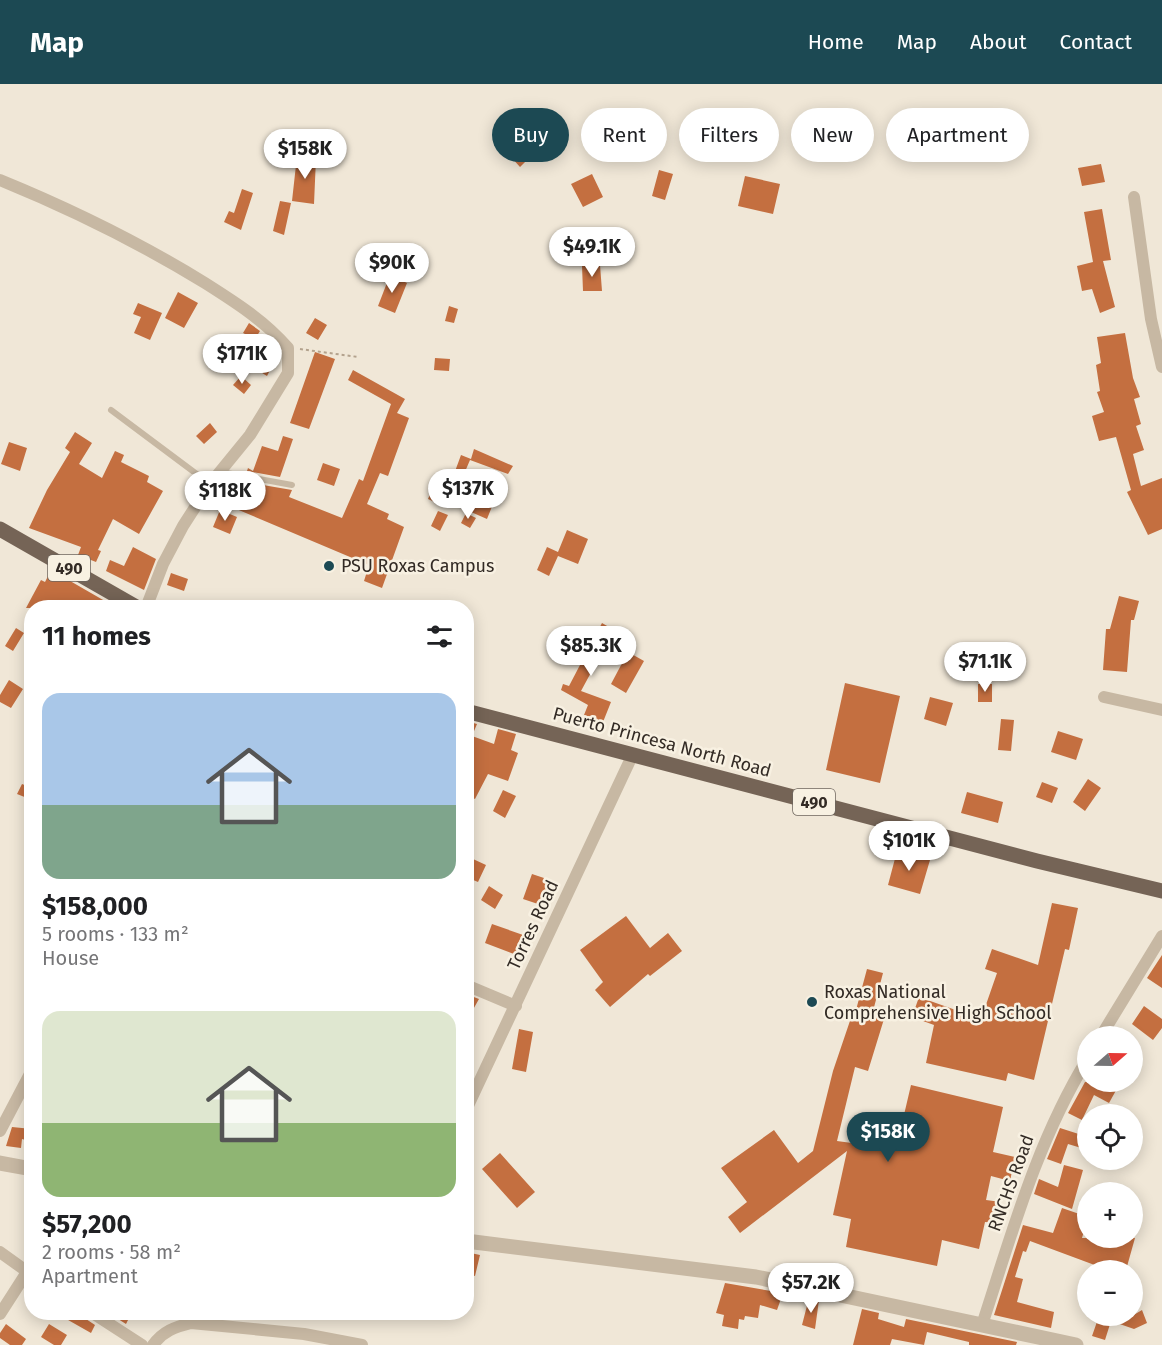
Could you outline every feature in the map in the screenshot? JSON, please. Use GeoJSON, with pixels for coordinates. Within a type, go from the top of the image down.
{"type":"FeatureCollection","features":[{"type":"Feature","properties":{"kind":"main road","name":"490"},"geometry":{"type":"LineString","coordinates":[[0,529],[124,600]]}},
{"type":"Feature","properties":{"kind":"main road","name":"Puerto Princesa North Road"},"geometry":{"type":"LineString","coordinates":[[474,713],[1036,861],[1162,891]]}},
{"type":"Feature","properties":{"kind":"street"},"geometry":{"type":"LineString","coordinates":[[0,180],[128,239],[188,273],[240,306],[275,333],[288,348],[288,373],[249,435],[210,484],[183,526],[163,564],[149,600]]}},
{"type":"Feature","properties":{"kind":"street"},"geometry":{"type":"LineString","coordinates":[[1134,197],[1151,319],[1162,367]]}},
{"type":"Feature","properties":{"kind":"street"},"geometry":{"type":"LineString","coordinates":[[1104,697],[1162,710]]}},
{"type":"Feature","properties":{"kind":"street","name":"Torres Road"},"geometry":{"type":"LineString","coordinates":[[474,1093],[633,754]]}},
{"type":"Feature","properties":{"kind":"street"},"geometry":{"type":"LineString","coordinates":[[1107,1026],[1162,936]]}},
{"type":"Feature","properties":{"kind":"street"},"geometry":{"type":"LineString","coordinates":[[474,988],[516,1006]]}},
{"type":"Feature","properties":{"kind":"street","name":"RNCHS Road"},"geometry":{"type":"LineString","coordinates":[[982,1325],[1036,1160],[1077,1080]]}},
{"type":"Feature","properties":{"kind":"street"},"geometry":{"type":"LineString","coordinates":[[0,1131],[24,1085]]}},
{"type":"Feature","properties":{"kind":"street"},"geometry":{"type":"LineString","coordinates":[[0,1163],[24,1168]]}},
{"type":"Feature","properties":{"kind":"street"},"geometry":{"type":"LineString","coordinates":[[474,1241],[756,1277],[1076,1345]]}},
{"type":"Feature","properties":{"kind":"street"},"geometry":{"type":"LineString","coordinates":[[0,1252],[24,1270]]}},
{"type":"Feature","properties":{"kind":"street"},"geometry":{"type":"LineString","coordinates":[[0,1314],[24,1281]]}},
{"type":"Feature","properties":{"kind":"street"},"geometry":{"type":"LineString","coordinates":[[103,1320],[142,1345]]}},
{"type":"Feature","properties":{"kind":"street"},"geometry":{"type":"LineString","coordinates":[[153,1345],[158,1337],[175,1326],[191,1323],[304,1334],[362,1345]]}},
{"type":"Feature","properties":{"kind":"lane"},"geometry":{"type":"LineString","coordinates":[[111,410],[210,484]]}},
{"type":"Feature","properties":{"kind":"lane"},"geometry":{"type":"LineString","coordinates":[[221,472],[292,485]]}},
{"type":"Feature","properties":{"kind":"path"},"geometry":{"type":"LineString","coordinates":[[288,348],[358,357]]}},
{"type":"Feature","properties":{"kind":"building"},"geometry":{"type":"Polygon","coordinates":[[[297,156],[316,158],[314,204],[292,201],[297,156]]]}},
{"type":"Feature","properties":{"kind":"building"},"geometry":{"type":"Polygon","coordinates":[[[516,162],[525,162],[520,167],[516,162]]]}},
{"type":"Feature","properties":{"kind":"building"},"geometry":{"type":"Polygon","coordinates":[[[1101,164],[1105,182],[1082,186],[1078,168],[1101,164]]]}},
{"type":"Feature","properties":{"kind":"building"},"geometry":{"type":"Polygon","coordinates":[[[659,170],[673,174],[665,200],[652,196],[659,170]]]}},
{"type":"Feature","properties":{"kind":"building"},"geometry":{"type":"Polygon","coordinates":[[[592,174],[603,197],[583,207],[571,184],[592,174]]]}},
{"type":"Feature","properties":{"kind":"building"},"geometry":{"type":"Polygon","coordinates":[[[745,176],[780,184],[773,214],[738,206],[745,176]]]}},
{"type":"Feature","properties":{"kind":"building"},"geometry":{"type":"Polygon","coordinates":[[[242,189],[253,193],[241,230],[224,222],[229,211],[234,213],[242,189]]]}},
{"type":"Feature","properties":{"kind":"building"},"geometry":{"type":"Polygon","coordinates":[[[280,201],[291,203],[284,235],[273,231],[280,201]]]}},
{"type":"Feature","properties":{"kind":"building"},"geometry":{"type":"Polygon","coordinates":[[[1102,209],[1111,260],[1103,261],[1115,307],[1100,313],[1092,289],[1082,291],[1077,266],[1093,262],[1084,212],[1102,209]]]}},
{"type":"Feature","properties":{"kind":"building"},"geometry":{"type":"Polygon","coordinates":[[[600,265],[602,291],[583,291],[582,266],[600,265]]]}},
{"type":"Feature","properties":{"kind":"building"},"geometry":{"type":"Polygon","coordinates":[[[390,275],[407,283],[395,313],[378,306],[390,275]]]}},
{"type":"Feature","properties":{"kind":"building"},"geometry":{"type":"Polygon","coordinates":[[[178,292],[198,303],[184,328],[165,318],[178,292]]]}},
{"type":"Feature","properties":{"kind":"building"},"geometry":{"type":"Polygon","coordinates":[[[138,303],[162,313],[150,340],[134,333],[141,317],[133,314],[138,303]]]}},
{"type":"Feature","properties":{"kind":"building"},"geometry":{"type":"Polygon","coordinates":[[[449,306],[458,309],[454,323],[445,321],[449,306]]]}},
{"type":"Feature","properties":{"kind":"building"},"geometry":{"type":"Polygon","coordinates":[[[315,318],[327,325],[318,340],[306,333],[315,318]]]}},
{"type":"Feature","properties":{"kind":"building"},"geometry":{"type":"Polygon","coordinates":[[[249,323],[260,331],[255,339],[243,333],[249,323]]]}},
{"type":"Feature","properties":{"kind":"building"},"geometry":{"type":"Polygon","coordinates":[[[1125,333],[1133,378],[1140,397],[1134,399],[1141,424],[1136,426],[1144,450],[1133,454],[1141,486],[1162,478],[1162,529],[1148,535],[1127,492],[1131,490],[1116,437],[1099,441],[1092,416],[1104,412],[1097,392],[1100,391],[1096,365],[1101,363],[1097,337],[1125,333]]]}},
{"type":"Feature","properties":{"kind":"building"},"geometry":{"type":"Polygon","coordinates":[[[315,352],[335,359],[309,429],[290,423],[315,352]]]}},
{"type":"Feature","properties":{"kind":"building"},"geometry":{"type":"Polygon","coordinates":[[[260,357],[273,364],[267,376],[254,368],[260,357]]]}},
{"type":"Feature","properties":{"kind":"building"},"geometry":{"type":"Polygon","coordinates":[[[435,358],[450,359],[449,371],[434,370],[435,358]]]}},
{"type":"Feature","properties":{"kind":"building"},"geometry":{"type":"Polygon","coordinates":[[[353,370],[405,399],[397,413],[409,418],[388,476],[380,473],[367,504],[389,514],[387,519],[404,527],[382,588],[364,581],[369,565],[234,508],[245,482],[292,490],[289,497],[342,518],[359,479],[363,481],[391,404],[348,380],[353,370]]]}},
{"type":"Feature","properties":{"kind":"building"},"geometry":{"type":"Polygon","coordinates":[[[241,376],[251,385],[244,394],[233,385],[241,376]]]}},
{"type":"Feature","properties":{"kind":"building"},"geometry":{"type":"Polygon","coordinates":[[[210,423],[217,432],[204,444],[196,436],[210,423]]]}},
{"type":"Feature","properties":{"kind":"building"},"geometry":{"type":"Polygon","coordinates":[[[75,432],[92,443],[79,464],[102,478],[115,451],[124,455],[121,462],[149,476],[147,482],[163,491],[139,534],[113,519],[98,550],[101,551],[96,562],[78,555],[81,547],[29,528],[47,490],[70,452],[65,448],[75,432]]]}},
{"type":"Feature","properties":{"kind":"building"},"geometry":{"type":"Polygon","coordinates":[[[283,436],[293,439],[280,477],[247,471],[248,468],[253,471],[262,446],[278,451],[283,436]]]}},
{"type":"Feature","properties":{"kind":"building"},"geometry":{"type":"Polygon","coordinates":[[[9,442],[27,448],[20,471],[1,464],[9,442]]]}},
{"type":"Feature","properties":{"kind":"building"},"geometry":{"type":"Polygon","coordinates":[[[474,449],[513,466],[508,474],[470,460],[458,488],[450,485],[461,455],[471,459],[474,449]]]}},
{"type":"Feature","properties":{"kind":"building"},"geometry":{"type":"Polygon","coordinates":[[[323,463],[340,469],[334,486],[317,480],[323,463]]]}},
{"type":"Feature","properties":{"kind":"building"},"geometry":{"type":"Polygon","coordinates":[[[435,483],[446,487],[439,504],[428,499],[435,483]]]}},
{"type":"Feature","properties":{"kind":"building"},"geometry":{"type":"Polygon","coordinates":[[[477,497],[493,504],[487,519],[471,512],[477,497]]]}},
{"type":"Feature","properties":{"kind":"building"},"geometry":{"type":"Polygon","coordinates":[[[220,510],[237,517],[230,534],[213,527],[220,510]]]}},
{"type":"Feature","properties":{"kind":"building"},"geometry":{"type":"Polygon","coordinates":[[[438,511],[448,515],[440,531],[431,526],[438,511]]]}},
{"type":"Feature","properties":{"kind":"building"},"geometry":{"type":"Polygon","coordinates":[[[466,513],[476,518],[470,528],[461,523],[466,513]]]}},
{"type":"Feature","properties":{"kind":"building"},"geometry":{"type":"Polygon","coordinates":[[[567,530],[588,539],[578,564],[558,556],[549,576],[537,570],[547,547],[558,552],[567,530]]]}},
{"type":"Feature","properties":{"kind":"building"},"geometry":{"type":"Polygon","coordinates":[[[133,547],[156,559],[144,590],[106,571],[110,560],[124,566],[133,547]]]}},
{"type":"Feature","properties":{"kind":"building"},"geometry":{"type":"Polygon","coordinates":[[[51,570],[103,600],[30,600],[41,580],[45,582],[51,570]]]}},
{"type":"Feature","properties":{"kind":"building"},"geometry":{"type":"Polygon","coordinates":[[[171,573],[188,579],[184,591],[167,585],[171,573]]]}},
{"type":"Feature","properties":{"kind":"building"},"geometry":{"type":"Polygon","coordinates":[[[1119,596],[1139,601],[1134,620],[1131,620],[1127,672],[1103,670],[1106,629],[1110,629],[1119,596]]]}},
{"type":"Feature","properties":{"kind":"building"},"geometry":{"type":"Polygon","coordinates":[[[602,623],[614,630],[581,691],[611,702],[603,722],[584,715],[588,705],[561,690],[563,684],[569,686],[602,623]]]}},
{"type":"Feature","properties":{"kind":"building"},"geometry":{"type":"Polygon","coordinates":[[[16,628],[24,633],[13,651],[5,646],[16,628]]]}},
{"type":"Feature","properties":{"kind":"building"},"geometry":{"type":"Polygon","coordinates":[[[628,652],[644,661],[626,693],[611,684],[628,652]]]}},
{"type":"Feature","properties":{"kind":"building"},"geometry":{"type":"Polygon","coordinates":[[[9,680],[23,689],[11,708],[0,702],[0,695],[9,680]]]}},
{"type":"Feature","properties":{"kind":"building"},"geometry":{"type":"Polygon","coordinates":[[[845,683],[900,696],[880,783],[826,770],[845,683]]]}},
{"type":"Feature","properties":{"kind":"building"},"geometry":{"type":"Polygon","coordinates":[[[978,684],[992,684],[992,702],[978,702],[978,684]]]}},
{"type":"Feature","properties":{"kind":"building"},"geometry":{"type":"Polygon","coordinates":[[[930,697],[953,703],[946,726],[924,719],[930,697]]]}},
{"type":"Feature","properties":{"kind":"building"},"geometry":{"type":"Polygon","coordinates":[[[1001,719],[1014,720],[1011,751],[998,750],[1001,719]]]}},
{"type":"Feature","properties":{"kind":"building"},"geometry":{"type":"Polygon","coordinates":[[[498,729],[516,734],[511,750],[518,753],[508,781],[488,774],[475,799],[474,737],[494,744],[498,729]]]}},
{"type":"Feature","properties":{"kind":"building"},"geometry":{"type":"Polygon","coordinates":[[[1058,731],[1083,739],[1076,760],[1051,752],[1058,731]]]}},
{"type":"Feature","properties":{"kind":"building"},"geometry":{"type":"Polygon","coordinates":[[[1088,779],[1101,788],[1085,811],[1073,802],[1088,779]]]}},
{"type":"Feature","properties":{"kind":"building"},"geometry":{"type":"Polygon","coordinates":[[[1042,782],[1058,788],[1052,803],[1036,797],[1042,782]]]}},
{"type":"Feature","properties":{"kind":"building"},"geometry":{"type":"Polygon","coordinates":[[[22,784],[24,785],[24,797],[17,794],[22,784]]]}},
{"type":"Feature","properties":{"kind":"building"},"geometry":{"type":"Polygon","coordinates":[[[503,790],[516,796],[505,818],[493,811],[503,790]]]}},
{"type":"Feature","properties":{"kind":"building"},"geometry":{"type":"Polygon","coordinates":[[[967,792],[1003,802],[998,823],[961,813],[967,792]]]}},
{"type":"Feature","properties":{"kind":"building"},"geometry":{"type":"Polygon","coordinates":[[[897,851],[930,860],[920,894],[888,885],[897,851]]]}},
{"type":"Feature","properties":{"kind":"building"},"geometry":{"type":"Polygon","coordinates":[[[474,859],[486,865],[478,882],[474,880],[474,859]]]}},
{"type":"Feature","properties":{"kind":"building"},"geometry":{"type":"Polygon","coordinates":[[[532,874],[553,881],[544,906],[523,899],[532,874]]]}},
{"type":"Feature","properties":{"kind":"building"},"geometry":{"type":"Polygon","coordinates":[[[489,886],[503,895],[495,909],[481,900],[489,886]]]}},
{"type":"Feature","properties":{"kind":"building"},"geometry":{"type":"Polygon","coordinates":[[[1052,903],[1078,908],[1069,950],[1065,949],[1034,1080],[1008,1073],[1006,1081],[926,1063],[934,1025],[912,1017],[919,997],[981,1019],[997,973],[985,969],[992,949],[1038,965],[1052,903]]]}},
{"type":"Feature","properties":{"kind":"building"},"geometry":{"type":"Polygon","coordinates":[[[626,916],[650,948],[668,933],[682,951],[650,976],[648,974],[610,1007],[595,990],[603,982],[580,950],[626,916]]]}},
{"type":"Feature","properties":{"kind":"building"},"geometry":{"type":"Polygon","coordinates":[[[492,924],[526,936],[519,956],[485,943],[492,924]]]}},
{"type":"Feature","properties":{"kind":"building"},"geometry":{"type":"Polygon","coordinates":[[[1162,955],[1162,988],[1147,978],[1162,955]]]}},
{"type":"Feature","properties":{"kind":"building"},"geometry":{"type":"Polygon","coordinates":[[[867,969],[883,973],[872,1015],[884,1019],[868,1071],[855,1067],[837,1141],[896,1149],[911,1085],[1003,1107],[993,1152],[1015,1157],[1010,1181],[991,1176],[986,1200],[1001,1202],[999,1223],[985,1222],[979,1249],[942,1240],[937,1266],[846,1247],[851,1219],[833,1215],[847,1151],[740,1233],[728,1217],[747,1202],[721,1168],[774,1130],[798,1163],[813,1151],[833,1071],[854,1009],[856,1010],[867,969]]]}},
{"type":"Feature","properties":{"kind":"building"},"geometry":{"type":"Polygon","coordinates":[[[474,997],[479,999],[474,1008],[474,997]]]}},
{"type":"Feature","properties":{"kind":"building"},"geometry":{"type":"Polygon","coordinates":[[[1144,1006],[1162,1019],[1162,1028],[1153,1040],[1143,1032],[1143,1026],[1132,1024],[1144,1006]]]}},
{"type":"Feature","properties":{"kind":"building"},"geometry":{"type":"Polygon","coordinates":[[[519,1029],[533,1032],[526,1072],[512,1069],[519,1029]]]}},
{"type":"Feature","properties":{"kind":"building"},"geometry":{"type":"Polygon","coordinates":[[[1080,1092],[1115,1092],[1109,1103],[1094,1095],[1090,1104],[1077,1104],[1077,1118],[1068,1113],[1080,1092]]]}},
{"type":"Feature","properties":{"kind":"building"},"geometry":{"type":"Polygon","coordinates":[[[12,1127],[24,1128],[21,1148],[6,1146],[12,1127]]]}},
{"type":"Feature","properties":{"kind":"building"},"geometry":{"type":"Polygon","coordinates":[[[1060,1128],[1077,1133],[1077,1147],[1068,1144],[1061,1164],[1047,1159],[1060,1128]]]}},
{"type":"Feature","properties":{"kind":"building"},"geometry":{"type":"Polygon","coordinates":[[[500,1153],[535,1192],[517,1208],[482,1169],[500,1153]]]}},
{"type":"Feature","properties":{"kind":"building"},"geometry":{"type":"Polygon","coordinates":[[[1064,1165],[1083,1170],[1080,1182],[1077,1182],[1072,1209],[1034,1194],[1039,1179],[1058,1187],[1064,1165]]]}},
{"type":"Feature","properties":{"kind":"building"},"geometry":{"type":"Polygon","coordinates":[[[1062,1208],[1077,1213],[1077,1248],[1132,1248],[1129,1260],[1081,1260],[1030,1241],[1026,1252],[1023,1251],[1015,1277],[1023,1279],[1017,1302],[1054,1312],[1051,1328],[994,1315],[1023,1225],[1053,1233],[1062,1208]]]}},
{"type":"Feature","properties":{"kind":"building"},"geometry":{"type":"Polygon","coordinates":[[[474,1254],[480,1255],[474,1276],[474,1254]]]}},
{"type":"Feature","properties":{"kind":"building"},"geometry":{"type":"Polygon","coordinates":[[[725,1283],[783,1293],[777,1310],[760,1305],[758,1318],[745,1316],[744,1320],[739,1319],[738,1329],[722,1326],[724,1315],[716,1313],[725,1283]]]}},
{"type":"Feature","properties":{"kind":"building"},"geometry":{"type":"Polygon","coordinates":[[[809,1298],[819,1300],[815,1329],[802,1325],[809,1298]]]}},
{"type":"Feature","properties":{"kind":"building"},"geometry":{"type":"Polygon","coordinates":[[[862,1309],[879,1313],[878,1319],[904,1327],[906,1319],[1017,1342],[1016,1345],[969,1345],[969,1342],[927,1332],[924,1345],[892,1339],[890,1345],[853,1345],[862,1309]]]}},
{"type":"Feature","properties":{"kind":"building"},"geometry":{"type":"Polygon","coordinates":[[[1143,1313],[1147,1323],[1143,1325],[1143,1313]]]}},
{"type":"Feature","properties":{"kind":"building"},"geometry":{"type":"Polygon","coordinates":[[[68,1320],[88,1320],[95,1325],[91,1333],[68,1320]]]}},
{"type":"Feature","properties":{"kind":"building"},"geometry":{"type":"Polygon","coordinates":[[[6,1324],[26,1339],[22,1345],[10,1345],[0,1338],[0,1333],[6,1324]]]}},
{"type":"Feature","properties":{"kind":"building"},"geometry":{"type":"Polygon","coordinates":[[[49,1324],[67,1335],[61,1345],[54,1345],[41,1337],[49,1324]]]}},
{"type":"Feature","properties":{"kind":"building"},"geometry":{"type":"Polygon","coordinates":[[[1096,1326],[1109,1326],[1105,1340],[1092,1336],[1096,1326]]]}},
{"type":"Feature","properties":{"kind":"building"},"geometry":{"type":"Polygon","coordinates":[[[1125,1326],[1140,1326],[1134,1329],[1125,1326]]]}},
{"type":"Feature","properties":{"kind":"place","name":"PSU Roxas Campus"},"geometry":{"type":"Point","coordinates":[329,566]}},
{"type":"Feature","properties":{"kind":"place","name":"Roxas National Comprehensive High School"},"geometry":{"type":"Point","coordinates":[812,1002]}}]}
